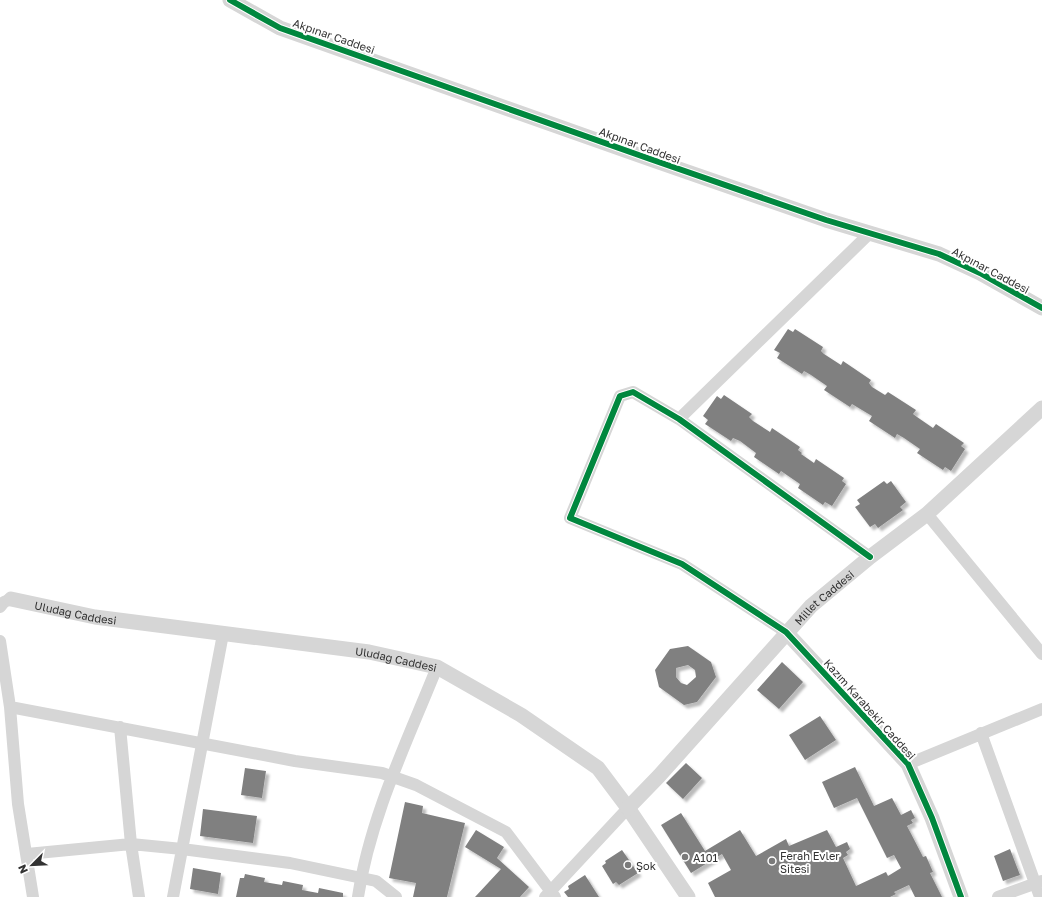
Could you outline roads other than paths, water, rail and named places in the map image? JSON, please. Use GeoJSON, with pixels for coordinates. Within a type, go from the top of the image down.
{"type":"FeatureCollection","features":[{"type":"Feature","properties":{"kind":"street","name":"Akpınar Caddesi"},"geometry":{"type":"LineString","coordinates":[[230,0],[280,28],[650,159],[870,233],[939,254],[980,273],[1042,308]]}},
{"type":"Feature","properties":{"kind":"street"},"geometry":{"type":"LineString","coordinates":[[679,419],[870,233]]}},
{"type":"Feature","properties":{"kind":"street"},"geometry":{"type":"LineString","coordinates":[[786,632],[682,564],[570,518],[620,396],[633,392],[679,419],[870,557]]}},
{"type":"Feature","properties":{"kind":"street","name":"Millet Caddesi"},"geometry":{"type":"LineString","coordinates":[[628,808],[811,606],[870,557],[927,514],[1042,408]]}},
{"type":"Feature","properties":{"kind":"street"},"geometry":{"type":"LineString","coordinates":[[927,514],[1042,654]]}},
{"type":"Feature","properties":{"kind":"street","name":"Uludağ Caddesi"},"geometry":{"type":"LineString","coordinates":[[6,603],[95,617],[369,652],[438,668],[521,715],[598,768],[628,808],[688,897]]}},
{"type":"Feature","properties":{"kind":"street","name":"Kazım Karabekir Caddesi"},"geometry":{"type":"LineString","coordinates":[[786,632],[908,764],[932,818],[961,897]]}},
{"type":"Feature","properties":{"kind":"street"},"geometry":{"type":"LineString","coordinates":[[173,897],[223,634]]}},
{"type":"Feature","properties":{"kind":"street"},"geometry":{"type":"LineString","coordinates":[[0,641],[10,707],[18,804],[33,897]]}},
{"type":"Feature","properties":{"kind":"street"},"geometry":{"type":"LineString","coordinates":[[358,897],[361,878],[370,846],[393,777],[438,668]]}},
{"type":"Feature","properties":{"kind":"street"},"geometry":{"type":"LineString","coordinates":[[10,707],[295,761],[382,773],[416,785],[506,832],[550,895],[628,808]]}},
{"type":"Feature","properties":{"kind":"street"},"geometry":{"type":"LineString","coordinates":[[908,764],[981,732],[1042,709]]}},
{"type":"Feature","properties":{"kind":"street"},"geometry":{"type":"LineString","coordinates":[[120,727],[131,844],[139,897]]}},
{"type":"Feature","properties":{"kind":"street"},"geometry":{"type":"LineString","coordinates":[[981,732],[1038,882],[1040,897]]}},
{"type":"Feature","properties":{"kind":"street"},"geometry":{"type":"LineString","coordinates":[[27,854],[131,844],[182,849],[290,863],[376,881],[396,897]]}},
{"type":"Feature","properties":{"kind":"street"},"geometry":{"type":"LineString","coordinates":[[998,897],[1038,882]]}},
{"type":"Feature","properties":{"kind":"place","name":"A101"},"geometry":{"type":"Point","coordinates":[685,857]}},
{"type":"Feature","properties":{"kind":"place","name":"Ferah Evler Sitesi"},"geometry":{"type":"Point","coordinates":[772,861]}},
{"type":"Feature","properties":{"kind":"place","name":"Şok"},"geometry":{"type":"Point","coordinates":[628,865]}}]}
